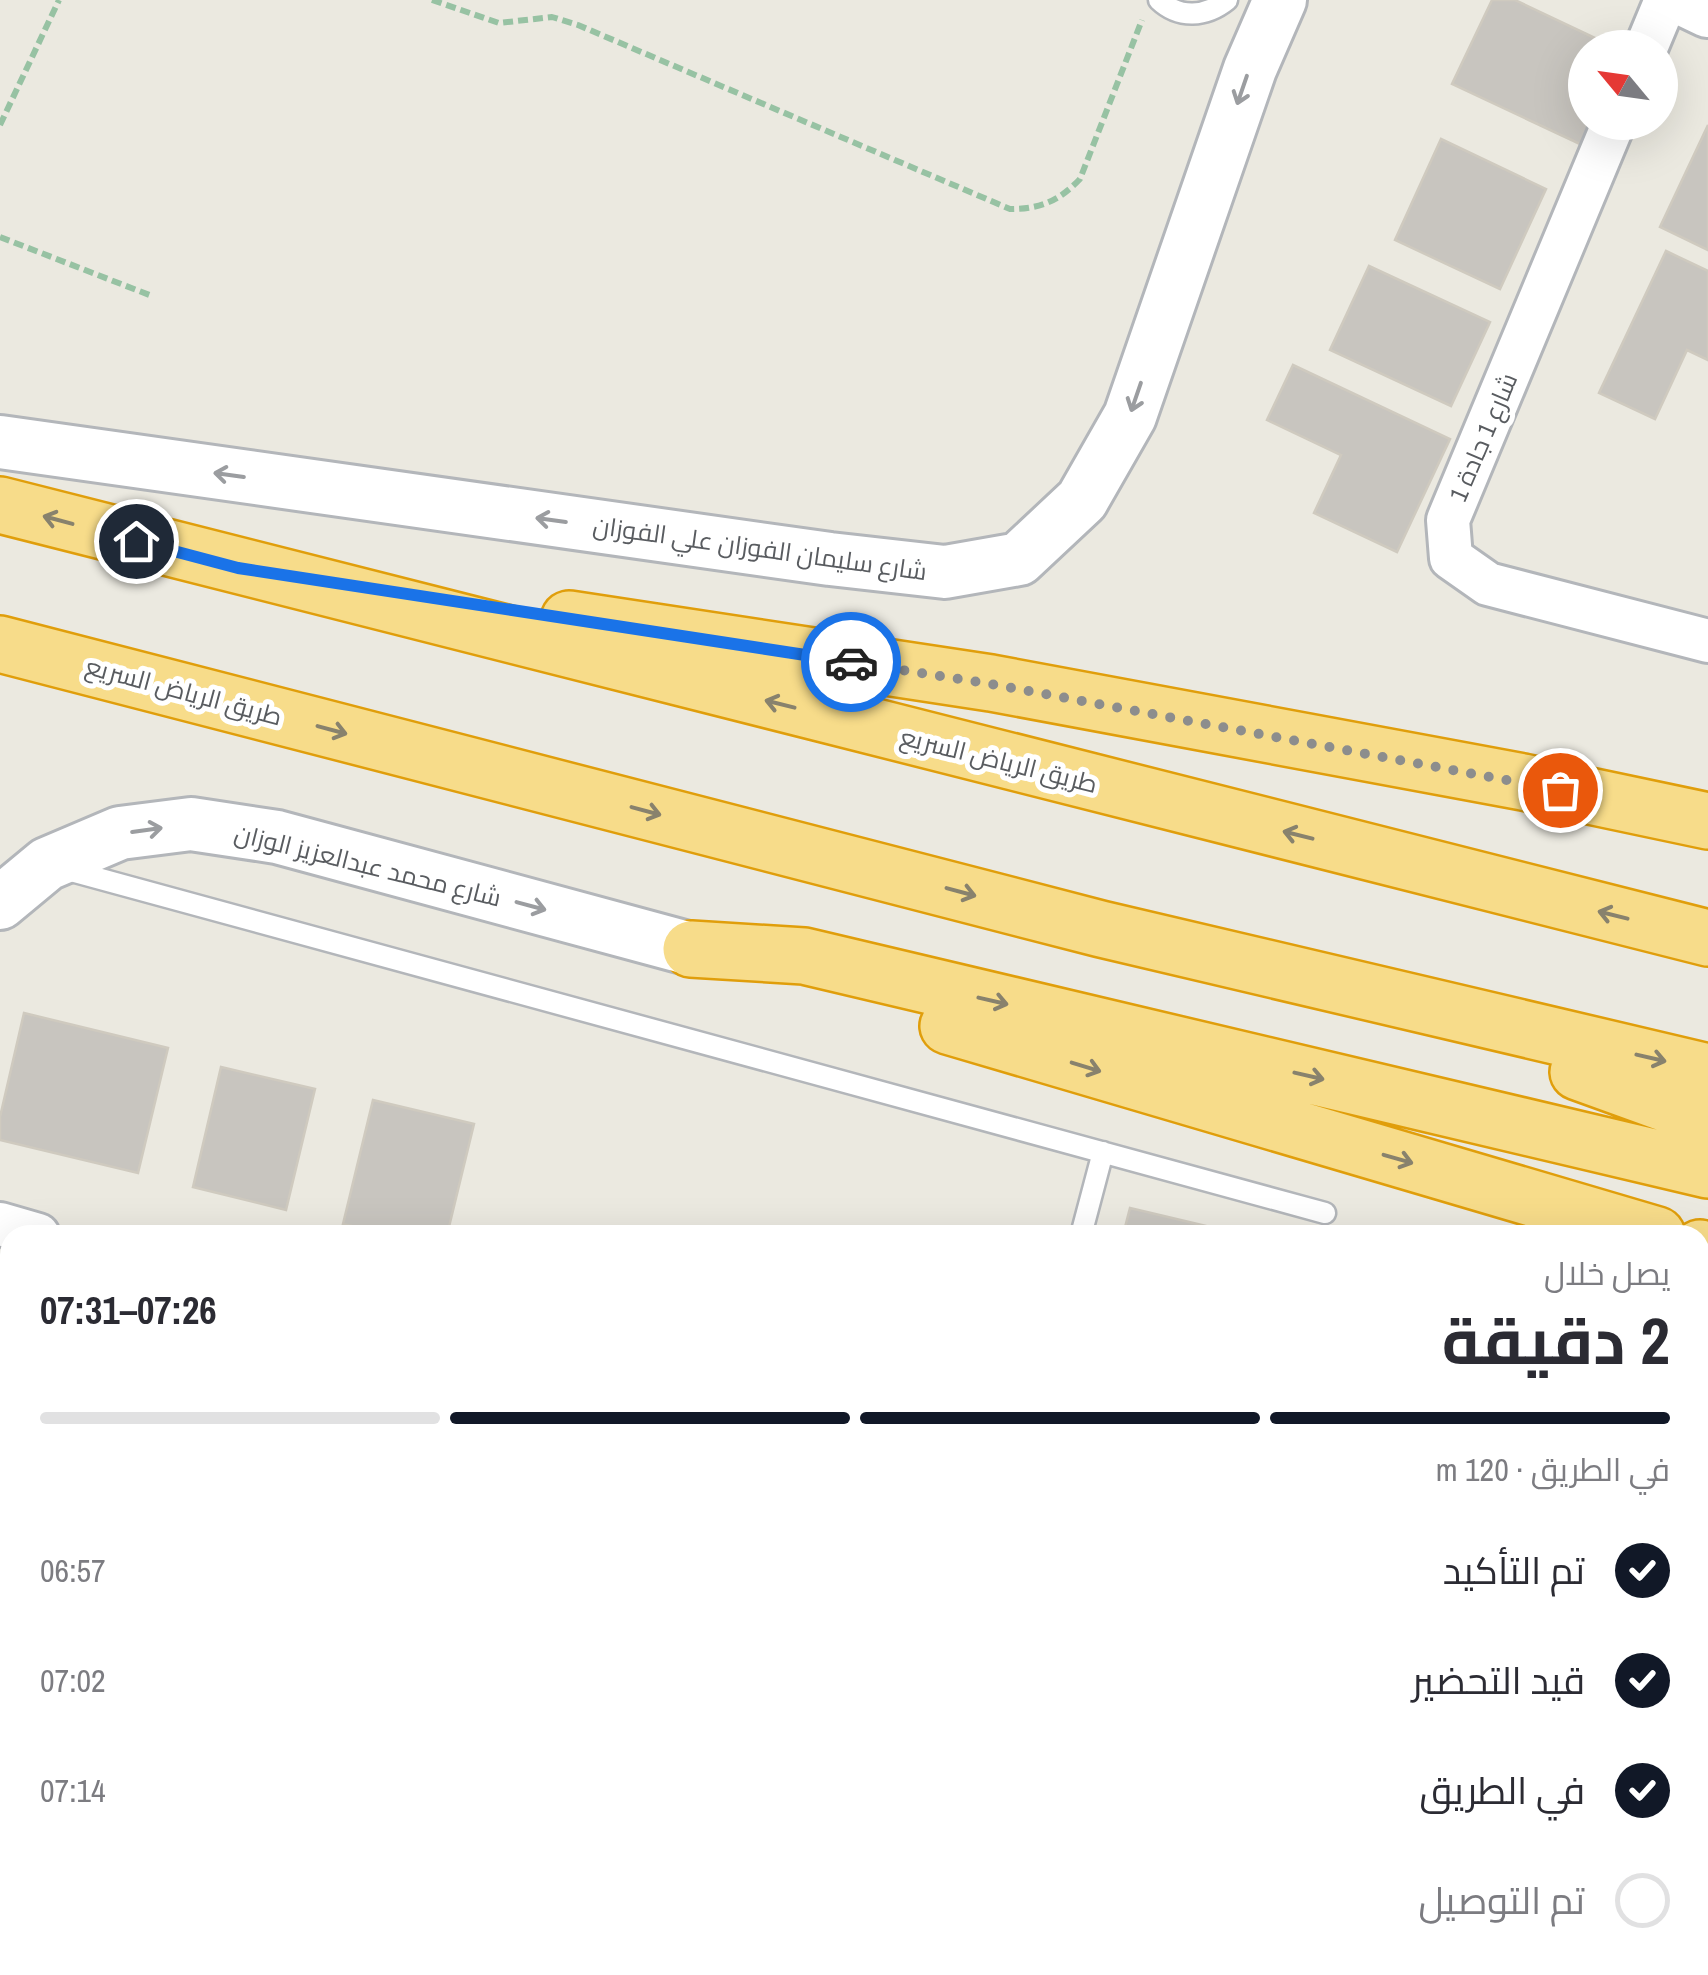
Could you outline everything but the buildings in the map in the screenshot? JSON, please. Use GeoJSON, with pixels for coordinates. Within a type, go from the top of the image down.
{"type":"FeatureCollection","features":[{"type":"Feature","properties":{"kind":"highway","name":"طريق الرياض السريع"},"geometry":{"type":"LineString","coordinates":[[0,505],[1708,938]]}},
{"type":"Feature","properties":{"kind":"highway"},"geometry":{"type":"LineString","coordinates":[[238,568],[991,684],[1523,782],[1708,821]]}},
{"type":"Feature","properties":{"kind":"highway","name":"طريق الرياض السريع"},"geometry":{"type":"LineString","coordinates":[[0,644],[1101,928],[1708,1072]]}},
{"type":"Feature","properties":{"kind":"highway"},"geometry":{"type":"LineString","coordinates":[[1101,928],[1503,1044],[1708,1120]]}},
{"type":"Feature","properties":{"kind":"highway"},"geometry":{"type":"LineString","coordinates":[[691,949],[804,956],[1708,1170]]}},
{"type":"Feature","properties":{"kind":"highway"},"geometry":{"type":"LineString","coordinates":[[691,949],[1623,1225]]}},
{"type":"Feature","properties":{"kind":"street","name":"شارع سليمان الفوزان علي الفوزان"},"geometry":{"type":"LineString","coordinates":[[0,442],[868,564],[945,572],[1018,559],[1082,500],[1130,416],[1250,69],[1280,0]]}},
{"type":"Feature","properties":{"kind":"street"},"geometry":{"type":"LineString","coordinates":[[1654,30],[1666,0]]}},
{"type":"Feature","properties":{"kind":"street"},"geometry":{"type":"LineString","coordinates":[[1684,0],[1708,10]]}},
{"type":"Feature","properties":{"kind":"street","name":"شارع 1 جادة 1"},"geometry":{"type":"LineString","coordinates":[[1606,140],[1448,520],[1451,558],[1488,584],[1708,641]]}},
{"type":"Feature","properties":{"kind":"street","name":"شارع محمد عبدالعزيز الوزان"},"geometry":{"type":"LineString","coordinates":[[0,903],[47,864],[120,833],[191,824],[277,837],[691,949]]}},
{"type":"Feature","properties":{"kind":"lane"},"geometry":{"type":"LineString","coordinates":[[1159,0],[1167,8],[1186,14],[1206,12],[1226,0]]}},
{"type":"Feature","properties":{"kind":"lane"},"geometry":{"type":"LineString","coordinates":[[47,864],[1325,1213]]}},
{"type":"Feature","properties":{"kind":"lane"},"geometry":{"type":"LineString","coordinates":[[1085,1225],[1103,1152]]}},
{"type":"Feature","properties":{"kind":"path"},"geometry":{"type":"LineString","coordinates":[[0,125],[59,0]]}},
{"type":"Feature","properties":{"kind":"path"},"geometry":{"type":"LineString","coordinates":[[432,0],[499,23],[552,17],[578,24],[1010,209],[1049,204],[1080,179],[1142,18]]}},
{"type":"Feature","properties":{"kind":"path"},"geometry":{"type":"LineString","coordinates":[[0,237],[152,296]]}},
{"type":"Feature","properties":{"kind":"way so far"},"geometry":{"type":"LineString","coordinates":[[851,662],[991,684],[1560,790]]}},
{"type":"Feature","properties":{"kind":"route"},"geometry":{"type":"LineString","coordinates":[[136,541],[238,568],[851,662]]}}]}
